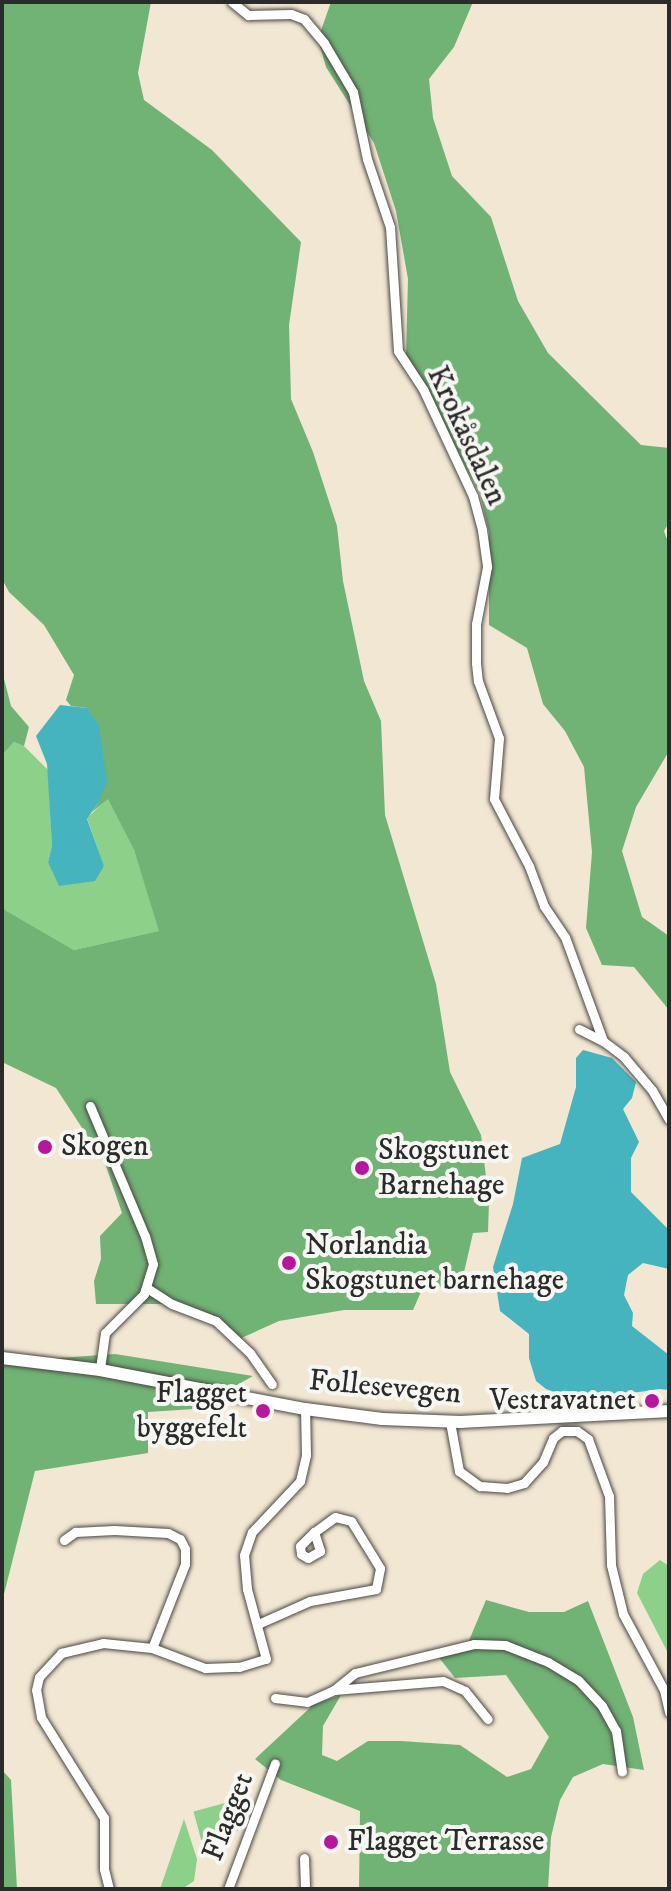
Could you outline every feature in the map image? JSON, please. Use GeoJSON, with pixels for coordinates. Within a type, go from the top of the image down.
{"type":"FeatureCollection","features":[{"type":"Feature","properties":{"kind":"main road","name":"Follesevegen"},"geometry":{"type":"LineString","coordinates":[[2,1358],[100,1370],[305,1409],[382,1419],[450,1422],[669,1411]]}},
{"type":"Feature","properties":{"kind":"street","name":"Krokåsdalen"},"geometry":{"type":"LineString","coordinates":[[232,2],[248,15],[291,14],[304,19],[324,43],[353,92],[367,159],[390,227],[398,351],[423,389],[473,496],[482,530],[487,567],[476,624],[476,663],[478,681],[499,738],[494,799],[529,866],[544,906],[565,937],[603,1041]]}},
{"type":"Feature","properties":{"kind":"street","name":"Krokåsdalen"},"geometry":{"type":"LineString","coordinates":[[579,1029],[603,1041],[652,1090],[669,1119]]}},
{"type":"Feature","properties":{"kind":"street"},"geometry":{"type":"LineString","coordinates":[[90,1106],[145,1236],[153,1264],[147,1288],[105,1333],[100,1370]]}},
{"type":"Feature","properties":{"kind":"street","name":"Follesevegen"},"geometry":{"type":"LineString","coordinates":[[147,1288],[172,1304],[216,1321],[250,1353],[272,1384]]}},
{"type":"Feature","properties":{"kind":"street"},"geometry":{"type":"LineString","coordinates":[[109,1889],[104,1869],[104,1818],[47,1729],[38,1706],[37,1684],[46,1666],[66,1651],[103,1643],[152,1648],[205,1668],[239,1667],[266,1659],[245,1578],[245,1547],[252,1532],[300,1481],[306,1455],[305,1409]]}},
{"type":"Feature","properties":{"kind":"street"},"geometry":{"type":"LineString","coordinates":[[450,1422],[459,1471],[472,1482],[489,1487],[507,1488],[524,1483],[543,1462],[553,1438],[562,1431],[577,1431],[588,1439],[609,1496],[611,1565],[623,1614],[664,1690],[669,1712]]}},
{"type":"Feature","properties":{"kind":"street"},"geometry":{"type":"LineString","coordinates":[[258,1624],[310,1601],[376,1589],[380,1568],[351,1521],[335,1517],[314,1532]]}},
{"type":"Feature","properties":{"kind":"street"},"geometry":{"type":"LineString","coordinates":[[64,1540],[75,1532],[114,1530],[168,1533],[180,1539],[185,1557],[182,1574],[152,1648]]}},
{"type":"Feature","properties":{"kind":"street"},"geometry":{"type":"LineString","coordinates":[[275,1698],[307,1702],[334,1690],[355,1673],[474,1644],[517,1648],[578,1680],[602,1706],[616,1731],[622,1772]]}},
{"type":"Feature","properties":{"kind":"street"},"geometry":{"type":"LineString","coordinates":[[334,1690],[443,1681],[465,1691],[488,1719]]}},
{"type":"Feature","properties":{"kind":"street","name":"Flagget"},"geometry":{"type":"LineString","coordinates":[[228,1889],[275,1763]]}},
{"type":"Feature","properties":{"kind":"street"},"geometry":{"type":"LineString","coordinates":[[304,1858],[305,1889]]}},
{"type":"Feature","properties":{"kind":"green space"},"geometry":{"type":"Polygon","coordinates":[[[2,2],[151,2],[138,73],[144,100],[212,150],[301,242],[289,325],[291,399],[313,452],[337,526],[343,581],[364,681],[381,721],[385,815],[436,984],[450,1072],[481,1135],[489,1202],[488,1232],[473,1233],[460,1290],[424,1285],[413,1310],[344,1310],[279,1321],[237,1340],[212,1322],[166,1304],[96,1304],[94,1281],[101,1259],[100,1236],[122,1213],[105,1163],[56,1088],[2,1062],[2,899],[5,910],[74,950],[159,931],[134,850],[108,799],[92,812],[98,803],[87,708],[71,706],[66,700],[74,675],[44,625],[9,592],[2,579],[2,2]]]}},
{"type":"Feature","properties":{"kind":"green space"},"geometry":{"type":"Polygon","coordinates":[[[331,2],[473,2],[454,47],[429,79],[433,118],[452,176],[491,217],[518,301],[548,353],[641,445],[669,448],[669,523],[664,531],[669,545],[669,751],[636,807],[622,851],[642,917],[669,936],[669,1010],[634,967],[602,965],[586,928],[592,852],[584,767],[565,731],[543,704],[527,648],[489,625],[489,532],[480,494],[406,354],[408,279],[396,211],[374,143],[326,67],[318,39],[331,2]]]}},
{"type":"Feature","properties":{"kind":"green space"},"geometry":{"type":"Polygon","coordinates":[[[2,671],[11,706],[29,727],[24,746],[14,742],[2,755],[2,671]]]}},
{"type":"Feature","properties":{"kind":"green space"},"geometry":{"type":"Polygon","coordinates":[[[14,742],[24,746],[48,770],[52,846],[48,862],[104,867],[87,818],[108,798],[134,850],[160,931],[74,950],[5,910],[2,899],[2,755],[14,742]]]}},
{"type":"Feature","properties":{"kind":"green space"},"geometry":{"type":"Polygon","coordinates":[[[115,1354],[253,1376],[194,1409],[148,1412],[148,1453],[35,1471],[2,1602],[2,1362],[115,1354]]]}},
{"type":"Feature","properties":{"kind":"green space"},"geometry":{"type":"Polygon","coordinates":[[[660,1560],[669,1566],[669,1655],[637,1593],[643,1574],[660,1560]]]}},
{"type":"Feature","properties":{"kind":"green space"},"geometry":{"type":"Polygon","coordinates":[[[486,1600],[529,1612],[564,1612],[588,1601],[633,1717],[644,1770],[603,1764],[573,1777],[560,1800],[551,1837],[548,1889],[359,1889],[360,1811],[281,1780],[255,1759],[314,1704],[341,1695],[323,1726],[322,1755],[337,1761],[368,1741],[401,1741],[460,1745],[507,1777],[531,1769],[549,1737],[506,1675],[455,1678],[437,1655],[465,1650],[486,1600]]]}},
{"type":"Feature","properties":{"kind":"green space"},"geometry":{"type":"Polygon","coordinates":[[[2,1770],[11,1780],[17,1889],[2,1889],[2,1770]]]}},
{"type":"Feature","properties":{"kind":"green space"},"geometry":{"type":"Polygon","coordinates":[[[236,1800],[244,1829],[201,1840],[193,1811],[236,1800]]]}},
{"type":"Feature","properties":{"kind":"green space"},"geometry":{"type":"Polygon","coordinates":[[[184,1819],[197,1859],[194,1881],[182,1889],[160,1889],[184,1819]]]}},
{"type":"Feature","properties":{"kind":"water"},"geometry":{"type":"Polygon","coordinates":[[[60,705],[87,708],[99,725],[107,782],[87,819],[104,866],[95,881],[59,886],[48,862],[52,846],[47,764],[36,736],[60,705]]]}},
{"type":"Feature","properties":{"kind":"water","name":"Vestravatnet"},"geometry":{"type":"Polygon","coordinates":[[[583,1050],[612,1058],[636,1082],[632,1098],[623,1109],[639,1142],[631,1158],[631,1192],[669,1230],[669,1269],[643,1263],[628,1275],[624,1295],[633,1313],[632,1326],[669,1355],[669,1390],[579,1401],[546,1389],[536,1381],[529,1358],[529,1334],[500,1311],[493,1267],[513,1204],[522,1158],[560,1144],[576,1087],[576,1058],[583,1050]]]}},
{"type":"Feature","properties":{"kind":"place","name":"Skogen"},"geometry":{"type":"Point","coordinates":[45,1147]}},
{"type":"Feature","properties":{"kind":"place","name":"Skogstunet Barnehage"},"geometry":{"type":"Point","coordinates":[362,1168]}},
{"type":"Feature","properties":{"kind":"place","name":"Norlandia Skogstunet barnehage"},"geometry":{"type":"Point","coordinates":[289,1263]}},
{"type":"Feature","properties":{"kind":"place","name":"Vestravatnet"},"geometry":{"type":"Point","coordinates":[652,1401]}},
{"type":"Feature","properties":{"kind":"place","name":"Flagget byggefelt"},"geometry":{"type":"Point","coordinates":[263,1411]}},
{"type":"Feature","properties":{"kind":"place","name":"Flagget Terrasse"},"geometry":{"type":"Point","coordinates":[331,1842]}}]}
